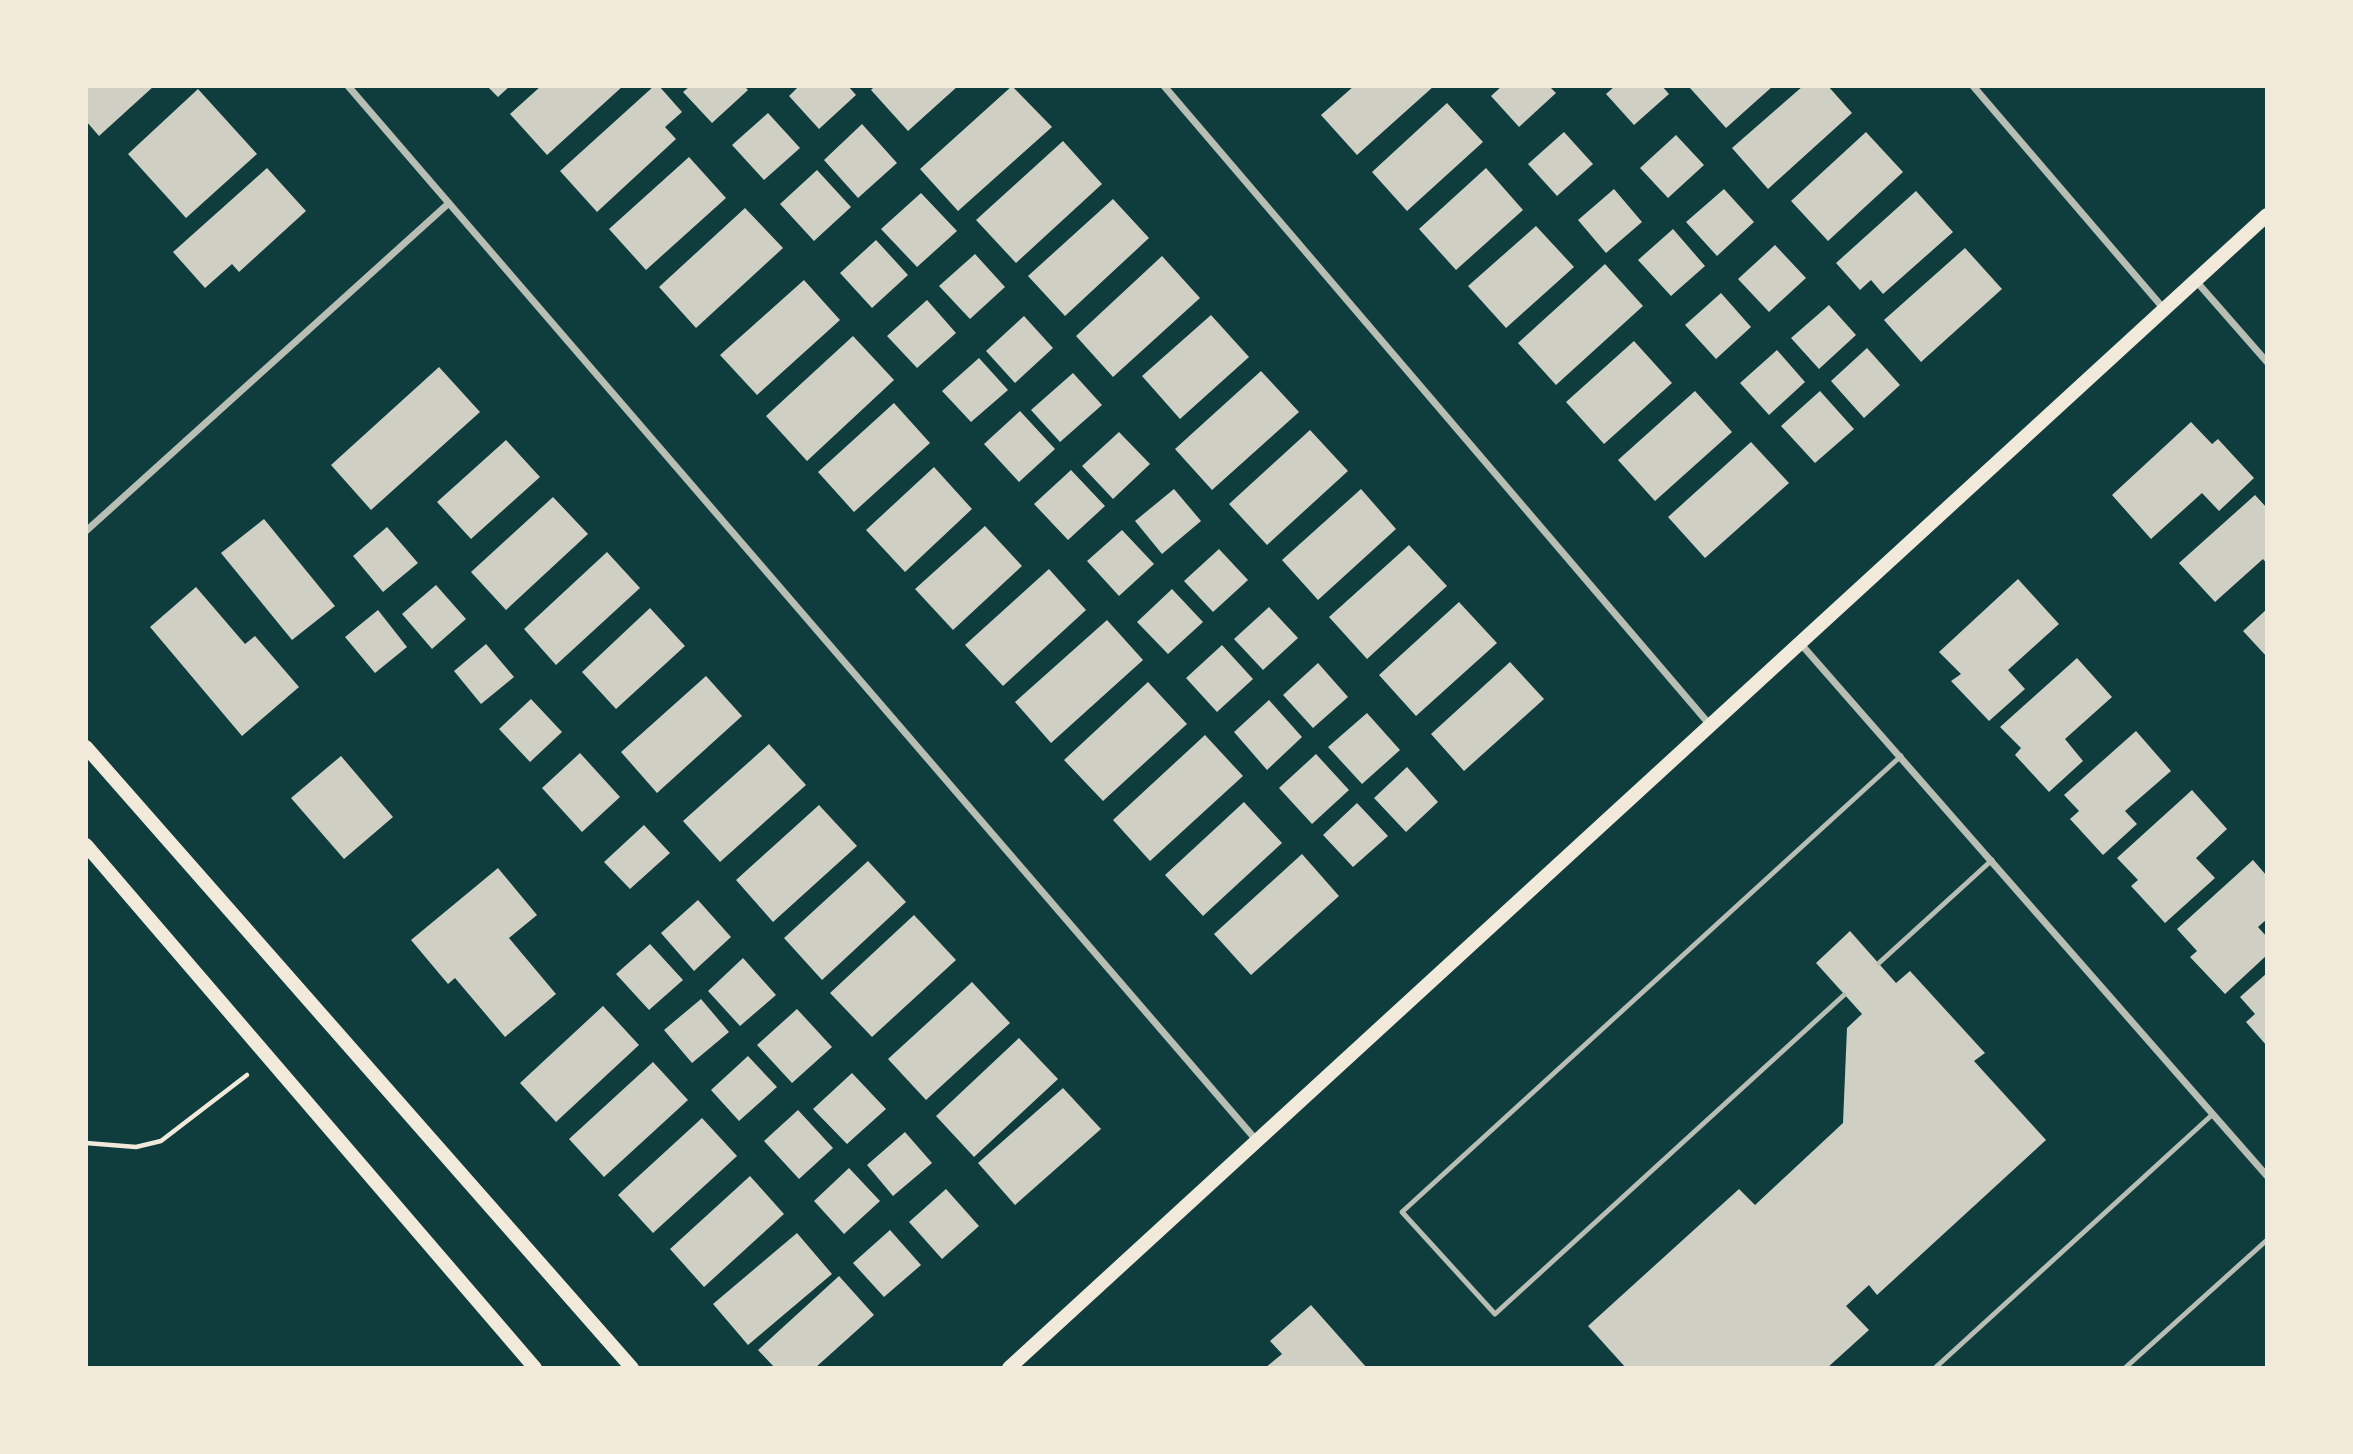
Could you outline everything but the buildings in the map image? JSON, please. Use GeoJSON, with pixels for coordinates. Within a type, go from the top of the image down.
{"type":"FeatureCollection","features":[{"type":"Feature","properties":{"kind":"main road"},"geometry":{"type":"LineString","coordinates":[[1009,1368],[2267,215]]}},
{"type":"Feature","properties":{"kind":"main road"},"geometry":{"type":"LineString","coordinates":[[86,747],[632,1368]]}},
{"type":"Feature","properties":{"kind":"main road"},"geometry":{"type":"LineString","coordinates":[[86,845],[535,1368]]}},
{"type":"Feature","properties":{"kind":"street"},"geometry":{"type":"LineString","coordinates":[[348,86],[1257,1141]]}},
{"type":"Feature","properties":{"kind":"street"},"geometry":{"type":"LineString","coordinates":[[1164,86],[1710,725]]}},
{"type":"Feature","properties":{"kind":"street"},"geometry":{"type":"LineString","coordinates":[[1973,86],[2165,309]]}},
{"type":"Feature","properties":{"kind":"street"},"geometry":{"type":"LineString","coordinates":[[86,531],[449,203]]}},
{"type":"Feature","properties":{"kind":"street"},"geometry":{"type":"LineString","coordinates":[[2196,280],[2267,362]]}},
{"type":"Feature","properties":{"kind":"street"},"geometry":{"type":"LineString","coordinates":[[1800,643],[2267,1177]]}},
{"type":"Feature","properties":{"kind":"lane"},"geometry":{"type":"LineString","coordinates":[[1844,995],[1495,1314],[1402,1212],[1901,756]]}},
{"type":"Feature","properties":{"kind":"lane"},"geometry":{"type":"LineString","coordinates":[[1879,964],[1992,860]]}},
{"type":"Feature","properties":{"kind":"lane"},"geometry":{"type":"LineString","coordinates":[[1935,1368],[2213,1114]]}},
{"type":"Feature","properties":{"kind":"lane"},"geometry":{"type":"LineString","coordinates":[[2125,1368],[2267,1240]]}},
{"type":"Feature","properties":{"kind":"path"},"geometry":{"type":"LineString","coordinates":[[86,1143],[136,1147],[161,1141],[269,1059]]}}]}
